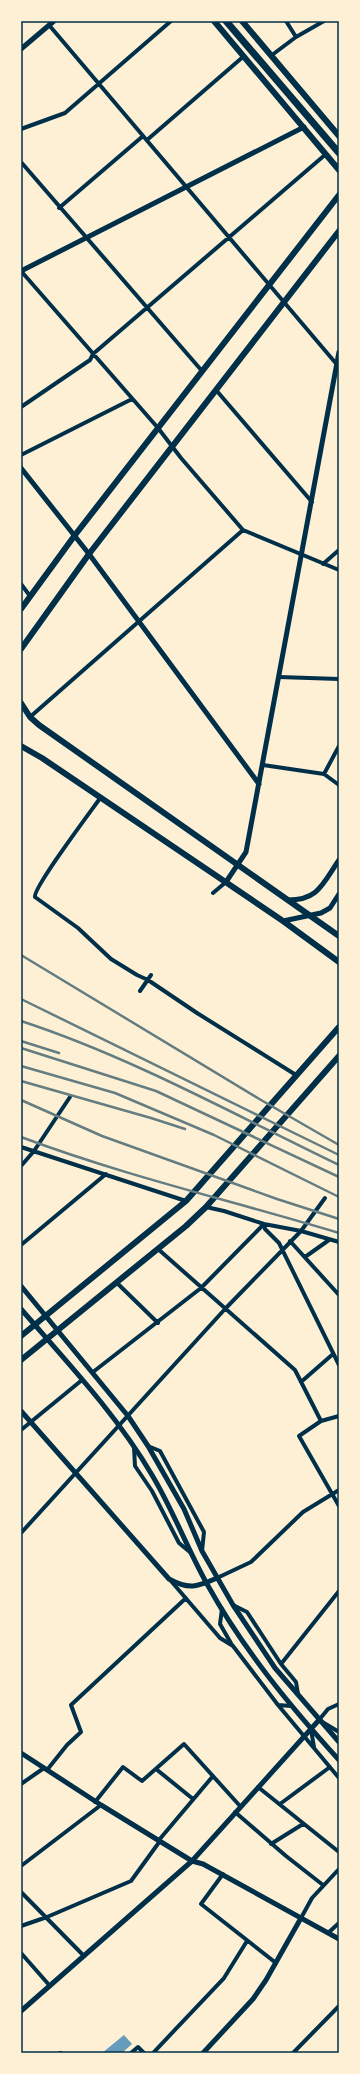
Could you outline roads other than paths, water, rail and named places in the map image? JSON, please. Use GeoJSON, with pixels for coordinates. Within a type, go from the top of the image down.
{"type":"FeatureCollection","features":[{"type":"Feature","properties":{"kind":"highway"},"geometry":{"type":"LineString","coordinates":[[226,21],[339,153]]}},
{"type":"Feature","properties":{"kind":"main road"},"geometry":{"type":"LineString","coordinates":[[214,21],[339,170]]}},
{"type":"Feature","properties":{"kind":"main road"},"geometry":{"type":"LineString","coordinates":[[242,21],[339,136]]}},
{"type":"Feature","properties":{"kind":"main road"},"geometry":{"type":"LineString","coordinates":[[21,609],[75,535],[339,195]]}},
{"type":"Feature","properties":{"kind":"main road"},"geometry":{"type":"LineString","coordinates":[[21,650],[89,554],[339,231]]}},
{"type":"Feature","properties":{"kind":"main road"},"geometry":{"type":"LineString","coordinates":[[21,703],[30,717],[238,866],[339,936]]}},
{"type":"Feature","properties":{"kind":"main road"},"geometry":{"type":"LineString","coordinates":[[21,746],[226,882],[339,962]]}},
{"type":"Feature","properties":{"kind":"main road"},"geometry":{"type":"LineString","coordinates":[[21,1336],[186,1201],[339,1027]]}},
{"type":"Feature","properties":{"kind":"main road"},"geometry":{"type":"LineString","coordinates":[[21,1360],[117,1283],[206,1207],[338,1058]]}},
{"type":"Feature","properties":{"kind":"street"},"geometry":{"type":"LineString","coordinates":[[21,49],[47,23],[54,21]]}},
{"type":"Feature","properties":{"kind":"street"},"geometry":{"type":"LineString","coordinates":[[21,129],[65,113],[171,21]]}},
{"type":"Feature","properties":{"kind":"street"},"geometry":{"type":"LineString","coordinates":[[286,21],[296,37]]}},
{"type":"Feature","properties":{"kind":"street"},"geometry":{"type":"LineString","coordinates":[[272,55],[296,37],[324,21]]}},
{"type":"Feature","properties":{"kind":"street"},"geometry":{"type":"LineString","coordinates":[[47,23],[338,366]]}},
{"type":"Feature","properties":{"kind":"street"},"geometry":{"type":"LineString","coordinates":[[59,208],[244,56]]}},
{"type":"Feature","properties":{"kind":"street"},"geometry":{"type":"LineString","coordinates":[[304,127],[85,237],[21,271],[158,428],[181,458],[243,530],[302,553],[323,564],[339,570]]}},
{"type":"Feature","properties":{"kind":"street"},"geometry":{"type":"LineString","coordinates":[[21,406],[90,360],[93,354],[146,307],[326,154]]}},
{"type":"Feature","properties":{"kind":"street"},"geometry":{"type":"LineString","coordinates":[[21,162],[59,208],[202,372]]}},
{"type":"Feature","properties":{"kind":"street"},"geometry":{"type":"LineString","coordinates":[[213,893],[226,882],[246,852],[338,366],[339,352]]}},
{"type":"Feature","properties":{"kind":"street"},"geometry":{"type":"LineString","coordinates":[[216,390],[312,502]]}},
{"type":"Feature","properties":{"kind":"street"},"geometry":{"type":"LineString","coordinates":[[21,455],[132,399]]}},
{"type":"Feature","properties":{"kind":"street"},"geometry":{"type":"LineString","coordinates":[[21,468],[75,535],[259,784]]}},
{"type":"Feature","properties":{"kind":"street"},"geometry":{"type":"LineString","coordinates":[[30,717],[243,530]]}},
{"type":"Feature","properties":{"kind":"street"},"geometry":{"type":"LineString","coordinates":[[323,564],[339,550]]}},
{"type":"Feature","properties":{"kind":"street"},"geometry":{"type":"LineString","coordinates":[[21,584],[30,596]]}},
{"type":"Feature","properties":{"kind":"street"},"geometry":{"type":"LineString","coordinates":[[279,678],[339,679]]}},
{"type":"Feature","properties":{"kind":"street"},"geometry":{"type":"LineString","coordinates":[[324,774],[339,746]]}},
{"type":"Feature","properties":{"kind":"street"},"geometry":{"type":"LineString","coordinates":[[263,765],[324,774],[339,785]]}},
{"type":"Feature","properties":{"kind":"street"},"geometry":{"type":"LineString","coordinates":[[100,797],[44,877],[35,892],[35,897],[78,928],[111,959],[148,980],[197,1013],[296,1075]]}},
{"type":"Feature","properties":{"kind":"street"},"geometry":{"type":"LineString","coordinates":[[288,900],[303,900],[314,895],[339,860]]}},
{"type":"Feature","properties":{"kind":"street"},"geometry":{"type":"LineString","coordinates":[[283,921],[312,916],[330,908],[339,894]]}},
{"type":"Feature","properties":{"kind":"street"},"geometry":{"type":"LineString","coordinates":[[140,991],[151,975]]}},
{"type":"Feature","properties":{"kind":"street"},"geometry":{"type":"LineString","coordinates":[[21,1166],[34,1151],[70,1097]]}},
{"type":"Feature","properties":{"kind":"street"},"geometry":{"type":"LineString","coordinates":[[21,1147],[186,1201]]}},
{"type":"Feature","properties":{"kind":"street"},"geometry":{"type":"LineString","coordinates":[[21,1245],[106,1174]]}},
{"type":"Feature","properties":{"kind":"street"},"geometry":{"type":"LineString","coordinates":[[21,1533],[225,1310],[301,1231],[325,1198]]}},
{"type":"Feature","properties":{"kind":"street"},"geometry":{"type":"LineString","coordinates":[[206,1207],[264,1224],[301,1231],[339,1242]]}},
{"type":"Feature","properties":{"kind":"street"},"geometry":{"type":"LineString","coordinates":[[264,1224],[265,1229],[279,1243],[339,1365]]}},
{"type":"Feature","properties":{"kind":"street"},"geometry":{"type":"LineString","coordinates":[[93,1372],[158,1323],[201,1288],[264,1224]]}},
{"type":"Feature","properties":{"kind":"street"},"geometry":{"type":"LineString","coordinates":[[305,1257],[329,1240]]}},
{"type":"Feature","properties":{"kind":"street"},"geometry":{"type":"LineString","coordinates":[[290,1241],[339,1295]]}},
{"type":"Feature","properties":{"kind":"street"},"geometry":{"type":"LineString","coordinates":[[158,1249],[225,1310],[295,1370],[321,1421]]}},
{"type":"Feature","properties":{"kind":"street"},"geometry":{"type":"LineString","coordinates":[[117,1283],[158,1323]]}},
{"type":"Feature","properties":{"kind":"street"},"geometry":{"type":"LineString","coordinates":[[21,1286],[128,1416],[148,1446],[184,1509],[202,1551],[216,1578],[233,1605],[275,1668],[299,1698],[339,1742]]}},
{"type":"Feature","properties":{"kind":"street"},"geometry":{"type":"LineString","coordinates":[[21,1309],[119,1426],[152,1475],[206,1583],[241,1642],[291,1706],[339,1760]]}},
{"type":"Feature","properties":{"kind":"street"},"geometry":{"type":"LineString","coordinates":[[301,1382],[333,1354]]}},
{"type":"Feature","properties":{"kind":"street"},"geometry":{"type":"LineString","coordinates":[[21,1430],[82,1380]]}},
{"type":"Feature","properties":{"kind":"street"},"geometry":{"type":"LineString","coordinates":[[21,1412],[220,1638],[232,1646]]}},
{"type":"Feature","properties":{"kind":"street"},"geometry":{"type":"LineString","coordinates":[[339,1416],[321,1421],[299,1436],[339,1506]]}},
{"type":"Feature","properties":{"kind":"street"},"geometry":{"type":"LineString","coordinates":[[148,1446],[160,1451],[204,1532],[202,1551]]}},
{"type":"Feature","properties":{"kind":"street"},"geometry":{"type":"LineString","coordinates":[[134,1448],[135,1466],[152,1492],[179,1543],[192,1554]]}},
{"type":"Feature","properties":{"kind":"street"},"geometry":{"type":"LineString","coordinates":[[169,1579],[187,1587],[206,1583],[251,1562],[303,1512],[339,1490]]}},
{"type":"Feature","properties":{"kind":"street"},"geometry":{"type":"LineString","coordinates":[[281,1664],[339,1591]]}},
{"type":"Feature","properties":{"kind":"street"},"geometry":{"type":"LineString","coordinates":[[21,1784],[46,1769],[81,1732],[71,1705],[186,1598]]}},
{"type":"Feature","properties":{"kind":"street"},"geometry":{"type":"LineString","coordinates":[[233,1605],[247,1612],[281,1664],[296,1682],[299,1698]]}},
{"type":"Feature","properties":{"kind":"street"},"geometry":{"type":"LineString","coordinates":[[222,1609],[220,1624],[232,1646],[278,1705],[305,1736],[314,1750],[339,1778]]}},
{"type":"Feature","properties":{"kind":"street"},"geometry":{"type":"LineString","coordinates":[[21,2012],[192,1861],[240,1806],[311,1730],[328,1709],[339,1704]]}},
{"type":"Feature","properties":{"kind":"street"},"geometry":{"type":"LineString","coordinates":[[278,1705],[291,1706]]}},
{"type":"Feature","properties":{"kind":"street"},"geometry":{"type":"LineString","coordinates":[[319,1720],[339,1732]]}},
{"type":"Feature","properties":{"kind":"street"},"geometry":{"type":"LineString","coordinates":[[311,1730],[314,1750]]}},
{"type":"Feature","properties":{"kind":"street"},"geometry":{"type":"LineString","coordinates":[[95,1802],[123,1768],[142,1781],[184,1744],[240,1806]]}},
{"type":"Feature","properties":{"kind":"street"},"geometry":{"type":"LineString","coordinates":[[21,1753],[95,1802],[192,1861],[203,1864],[223,1874],[339,1939]]}},
{"type":"Feature","properties":{"kind":"street"},"geometry":{"type":"LineString","coordinates":[[280,1804],[330,1767]]}},
{"type":"Feature","properties":{"kind":"street"},"geometry":{"type":"LineString","coordinates":[[156,1769],[193,1799]]}},
{"type":"Feature","properties":{"kind":"street"},"geometry":{"type":"LineString","coordinates":[[21,1926],[47,1917],[131,1881],[160,1841],[213,1776]]}},
{"type":"Feature","properties":{"kind":"street"},"geometry":{"type":"LineString","coordinates":[[258,1787],[339,1852]]}},
{"type":"Feature","properties":{"kind":"street"},"geometry":{"type":"LineString","coordinates":[[21,1866],[100,1805]]}},
{"type":"Feature","properties":{"kind":"street"},"geometry":{"type":"LineString","coordinates":[[235,1812],[271,1844],[323,1885]]}},
{"type":"Feature","properties":{"kind":"street"},"geometry":{"type":"LineString","coordinates":[[271,1844],[303,1824]]}},
{"type":"Feature","properties":{"kind":"street"},"geometry":{"type":"LineString","coordinates":[[203,2053],[253,1999],[276,1963],[312,1898],[339,1869]]}},
{"type":"Feature","properties":{"kind":"street"},"geometry":{"type":"LineString","coordinates":[[223,1874],[201,1904],[246,1941],[276,1963]]}},
{"type":"Feature","properties":{"kind":"street"},"geometry":{"type":"LineString","coordinates":[[21,1892],[84,1956]]}},
{"type":"Feature","properties":{"kind":"street"},"geometry":{"type":"LineString","coordinates":[[328,1933],[339,1923]]}},
{"type":"Feature","properties":{"kind":"street"},"geometry":{"type":"LineString","coordinates":[[153,2053],[224,1978],[246,1941]]}},
{"type":"Feature","properties":{"kind":"street"},"geometry":{"type":"LineString","coordinates":[[22,1955],[50,1986]]}},
{"type":"Feature","properties":{"kind":"street"},"geometry":{"type":"LineString","coordinates":[[293,2053],[339,2006]]}},
{"type":"Feature","properties":{"kind":"street"},"geometry":{"type":"LineString","coordinates":[[131,2053],[138,2047],[144,2053]]}},
{"type":"Feature","properties":{"kind":"water"},"geometry":{"type":"Polygon","coordinates":[[[124,2035],[132,2044],[122,2053],[102,2053],[124,2035]]]}},
{"type":"Feature","properties":{"kind":"railway"},"geometry":{"type":"LineString","coordinates":[[21,955],[261,1100],[339,1145]]}},
{"type":"Feature","properties":{"kind":"railway"},"geometry":{"type":"LineString","coordinates":[[21,999],[339,1155]]}},
{"type":"Feature","properties":{"kind":"railway"},"geometry":{"type":"LineString","coordinates":[[21,1021],[62,1035],[143,1069],[339,1165]]}},
{"type":"Feature","properties":{"kind":"railway"},"geometry":{"type":"LineString","coordinates":[[21,1041],[59,1053]]}},
{"type":"Feature","properties":{"kind":"railway"},"geometry":{"type":"LineString","coordinates":[[21,1048],[156,1091],[339,1177]]}},
{"type":"Feature","properties":{"kind":"railway"},"geometry":{"type":"LineString","coordinates":[[21,1066],[115,1093],[214,1135],[339,1197]]}},
{"type":"Feature","properties":{"kind":"railway"},"geometry":{"type":"LineString","coordinates":[[21,1081],[185,1129]]}},
{"type":"Feature","properties":{"kind":"railway"},"geometry":{"type":"LineString","coordinates":[[21,1100],[102,1136],[277,1199],[339,1219]]}},
{"type":"Feature","properties":{"kind":"railway"},"geometry":{"type":"LineString","coordinates":[[21,1137],[139,1176],[339,1233]]}}]}
